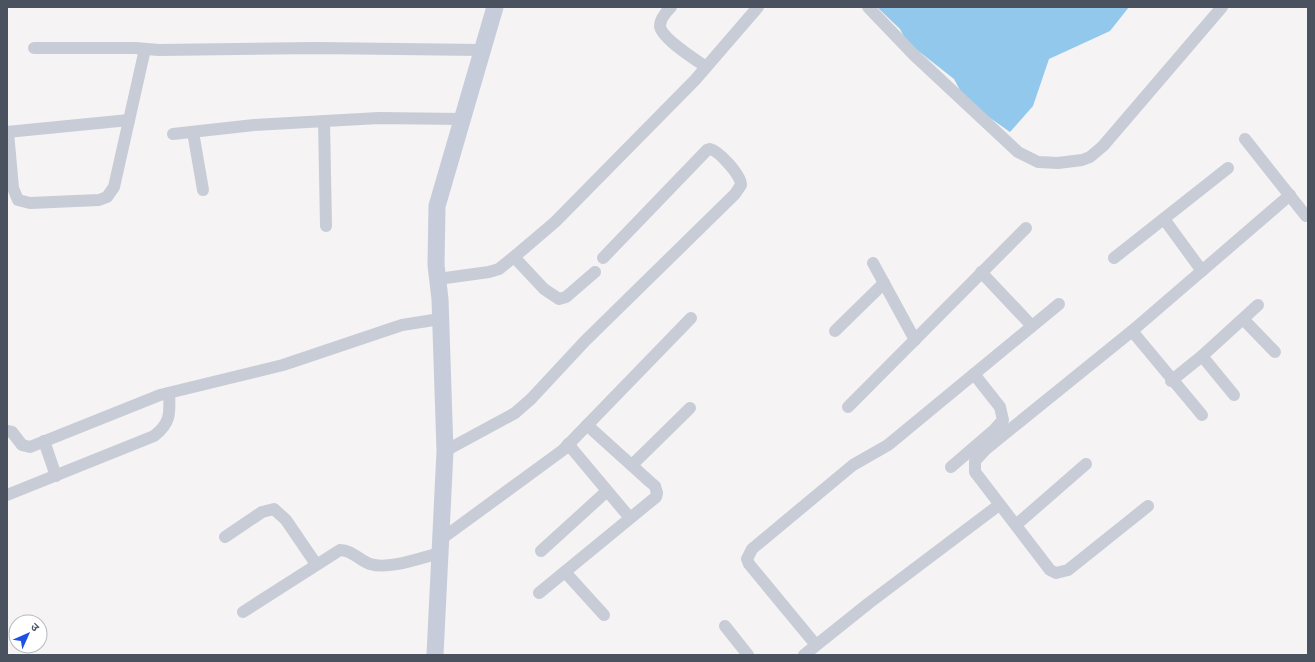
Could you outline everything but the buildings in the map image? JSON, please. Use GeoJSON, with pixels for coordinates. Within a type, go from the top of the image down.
{"type":"FeatureCollection","features":[{"type":"Feature","properties":{"kind":"street"},"geometry":{"type":"LineString","coordinates":[[435,655],[445,451],[438,279],[437,206],[495,7]]}},
{"type":"Feature","properties":{"kind":"street"},"geometry":{"type":"LineString","coordinates":[[671,7],[661,20],[661,31],[667,38],[706,68]]}},
{"type":"Feature","properties":{"kind":"street"},"geometry":{"type":"LineString","coordinates":[[438,279],[489,272],[499,269],[556,222],[706,68],[758,7]]}},
{"type":"Feature","properties":{"kind":"street"},"geometry":{"type":"LineString","coordinates":[[868,7],[914,55],[1018,152],[1038,162],[1058,163],[1082,160],[1090,157],[1103,146],[1222,7]]}},
{"type":"Feature","properties":{"kind":"street"},"geometry":{"type":"LineString","coordinates":[[34,48],[316,48],[482,50]]}},
{"type":"Feature","properties":{"kind":"street"},"geometry":{"type":"LineString","coordinates":[[129,120],[8,132],[14,194],[18,200],[30,203],[98,200],[107,197],[114,187],[145,49]]}},
{"type":"Feature","properties":{"kind":"street"},"geometry":{"type":"LineString","coordinates":[[173,134],[254,125],[379,118],[462,119]]}},
{"type":"Feature","properties":{"kind":"street"},"geometry":{"type":"LineString","coordinates":[[324,121],[326,226]]}},
{"type":"Feature","properties":{"kind":"street"},"geometry":{"type":"LineString","coordinates":[[193,132],[203,190]]}},
{"type":"Feature","properties":{"kind":"street"},"geometry":{"type":"LineString","coordinates":[[1245,139],[1306,216]]}},
{"type":"Feature","properties":{"kind":"street"},"geometry":{"type":"LineString","coordinates":[[445,451],[515,413],[531,399],[585,341],[735,194],[741,185],[739,176],[715,151],[710,149],[707,150],[603,258]]}},
{"type":"Feature","properties":{"kind":"street"},"geometry":{"type":"LineString","coordinates":[[1114,258],[1228,168]]}},
{"type":"Feature","properties":{"kind":"street"},"geometry":{"type":"LineString","coordinates":[[1148,506],[1068,570],[1061,573],[1056,573],[1050,570],[975,472],[976,461],[986,449],[1132,331],[1290,195]]}},
{"type":"Feature","properties":{"kind":"street"},"geometry":{"type":"LineString","coordinates":[[1164,219],[1202,271]]}},
{"type":"Feature","properties":{"kind":"street"},"geometry":{"type":"LineString","coordinates":[[848,408],[1026,228]]}},
{"type":"Feature","properties":{"kind":"street"},"geometry":{"type":"LineString","coordinates":[[514,257],[544,289],[559,299],[566,297],[595,272]]}},
{"type":"Feature","properties":{"kind":"street"},"geometry":{"type":"LineString","coordinates":[[873,263],[915,340]]}},
{"type":"Feature","properties":{"kind":"street"},"geometry":{"type":"LineString","coordinates":[[981,272],[1032,326]]}},
{"type":"Feature","properties":{"kind":"street"},"geometry":{"type":"LineString","coordinates":[[835,331],[884,283]]}},
{"type":"Feature","properties":{"kind":"street"},"geometry":{"type":"LineString","coordinates":[[816,645],[749,564],[747,559],[749,554],[758,543],[853,465],[888,445],[1059,304]]}},
{"type":"Feature","properties":{"kind":"street"},"geometry":{"type":"LineString","coordinates":[[1171,381],[1202,356],[1258,305]]}},
{"type":"Feature","properties":{"kind":"street"},"geometry":{"type":"LineString","coordinates":[[243,612],[340,550],[346,550],[363,560],[379,566],[440,547],[568,444],[691,318]]}},
{"type":"Feature","properties":{"kind":"street"},"geometry":{"type":"LineString","coordinates":[[7,431],[12,432],[22,445],[26,447],[44,442],[169,393],[283,365],[402,325],[440,319]]}},
{"type":"Feature","properties":{"kind":"street"},"geometry":{"type":"LineString","coordinates":[[1243,319],[1275,352]]}},
{"type":"Feature","properties":{"kind":"street"},"geometry":{"type":"LineString","coordinates":[[1132,331],[1171,381],[1202,415]]}},
{"type":"Feature","properties":{"kind":"street"},"geometry":{"type":"LineString","coordinates":[[1202,356],[1234,395]]}},
{"type":"Feature","properties":{"kind":"street"},"geometry":{"type":"LineString","coordinates":[[950,467],[994,430],[1003,420],[1000,407],[974,374]]}},
{"type":"Feature","properties":{"kind":"street"},"geometry":{"type":"LineString","coordinates":[[7,495],[154,436],[163,429],[167,422],[170,411],[169,393]]}},
{"type":"Feature","properties":{"kind":"street"},"geometry":{"type":"LineString","coordinates":[[632,465],[690,408]]}},
{"type":"Feature","properties":{"kind":"street"},"geometry":{"type":"LineString","coordinates":[[539,593],[656,497],[657,493],[655,486],[587,425]]}},
{"type":"Feature","properties":{"kind":"street"},"geometry":{"type":"LineString","coordinates":[[44,442],[56,476]]}},
{"type":"Feature","properties":{"kind":"street"},"geometry":{"type":"LineString","coordinates":[[568,444],[630,518]]}},
{"type":"Feature","properties":{"kind":"street"},"geometry":{"type":"LineString","coordinates":[[1016,525],[1086,464]]}},
{"type":"Feature","properties":{"kind":"street"},"geometry":{"type":"LineString","coordinates":[[541,551],[607,491]]}},
{"type":"Feature","properties":{"kind":"street"},"geometry":{"type":"LineString","coordinates":[[804,655],[999,505]]}},
{"type":"Feature","properties":{"kind":"street"},"geometry":{"type":"LineString","coordinates":[[225,537],[262,512],[274,509],[286,520],[316,564]]}},
{"type":"Feature","properties":{"kind":"street"},"geometry":{"type":"LineString","coordinates":[[565,572],[604,615]]}},
{"type":"Feature","properties":{"kind":"street"},"geometry":{"type":"LineString","coordinates":[[725,626],[748,655]]}},
{"type":"Feature","properties":{"kind":"water"},"geometry":{"type":"Polygon","coordinates":[[[877,7],[1129,7],[1110,31],[1049,59],[1033,106],[1010,132],[966,101],[954,79],[907,42],[900,29],[877,7]]]}}]}
